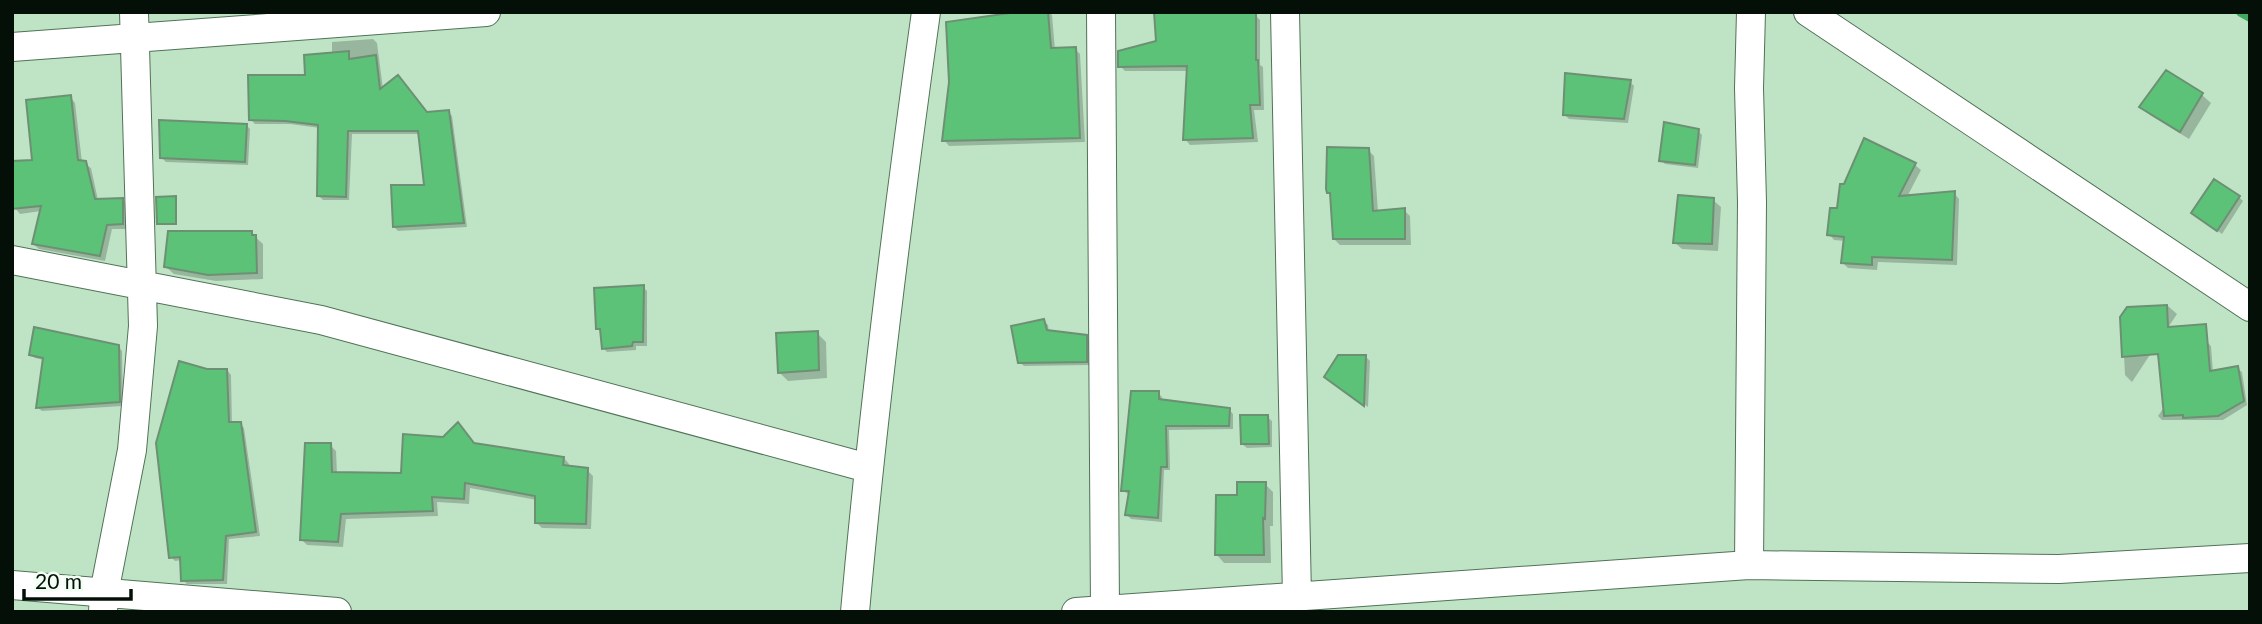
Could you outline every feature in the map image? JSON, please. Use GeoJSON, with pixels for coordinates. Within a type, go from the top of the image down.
{"type":"FeatureCollection","features":[{"type":"Feature","properties":{"kind":"street"},"geometry":{"type":"LineString","coordinates":[[12,47],[135,24],[486,12]]}},
{"type":"Feature","properties":{"kind":"street"},"geometry":{"type":"LineString","coordinates":[[855,612],[868,468],[894,247],[926,12]]}},
{"type":"Feature","properties":{"kind":"street"},"geometry":{"type":"LineString","coordinates":[[1101,12],[1105,611]]}},
{"type":"Feature","properties":{"kind":"street"},"geometry":{"type":"LineString","coordinates":[[1285,12],[1297,597]]}},
{"type":"Feature","properties":{"kind":"street"},"geometry":{"type":"LineString","coordinates":[[1749,565],[1751,12]]}},
{"type":"Feature","properties":{"kind":"street"},"geometry":{"type":"LineString","coordinates":[[1808,12],[2250,307]]}},
{"type":"Feature","properties":{"kind":"street"},"geometry":{"type":"LineString","coordinates":[[103,603],[132,450],[143,326],[135,24]]}},
{"type":"Feature","properties":{"kind":"street"},"geometry":{"type":"LineString","coordinates":[[12,260],[321,320],[868,468]]}},
{"type":"Feature","properties":{"kind":"street"},"geometry":{"type":"LineString","coordinates":[[1076,612],[1749,565],[2059,569],[2250,558]]}},
{"type":"Feature","properties":{"kind":"street"},"geometry":{"type":"LineString","coordinates":[[12,585],[103,603],[337,612]]}},
{"type":"Feature","properties":{"kind":"building"},"geometry":{"type":"Polygon","coordinates":[[[1017,12],[1048,12],[1051,48],[1076,47],[1080,138],[942,141],[949,82],[946,22],[1017,12]]]}},
{"type":"Feature","properties":{"kind":"building"},"geometry":{"type":"Polygon","coordinates":[[[1154,12],[1256,13],[1260,105],[1250,105],[1253,138],[1183,140],[1187,66],[1118,67],[1118,51],[1156,41],[1154,12]]]}},
{"type":"Feature","properties":{"kind":"building"},"geometry":{"type":"Polygon","coordinates":[[[349,51],[349,59],[376,55],[380,89],[398,75],[427,112],[449,110],[464,223],[393,227],[391,185],[424,185],[418,131],[348,131],[346,197],[317,196],[318,125],[249,120],[248,75],[305,75],[304,55],[349,51]]]}},
{"type":"Feature","properties":{"kind":"building"},"geometry":{"type":"Polygon","coordinates":[[[2166,70],[2203,93],[2180,132],[2139,107],[2166,70]]]}},
{"type":"Feature","properties":{"kind":"building"},"geometry":{"type":"Polygon","coordinates":[[[1565,73],[1631,80],[1624,119],[1563,115],[1565,73]]]}},
{"type":"Feature","properties":{"kind":"building"},"geometry":{"type":"Polygon","coordinates":[[[71,95],[78,160],[86,161],[95,199],[123,198],[123,224],[107,225],[100,256],[32,244],[41,206],[12,209],[12,161],[32,160],[26,100],[71,95]]]}},
{"type":"Feature","properties":{"kind":"building"},"geometry":{"type":"Polygon","coordinates":[[[159,120],[247,124],[245,162],[160,158],[159,120]]]}},
{"type":"Feature","properties":{"kind":"building"},"geometry":{"type":"Polygon","coordinates":[[[1664,122],[1699,129],[1695,165],[1659,161],[1664,122]]]}},
{"type":"Feature","properties":{"kind":"building"},"geometry":{"type":"Polygon","coordinates":[[[1864,138],[1916,163],[1899,196],[1955,191],[1952,260],[1872,257],[1872,265],[1841,263],[1844,237],[1827,235],[1830,208],[1837,208],[1840,184],[1844,184],[1864,138]]]}},
{"type":"Feature","properties":{"kind":"building"},"geometry":{"type":"Polygon","coordinates":[[[1327,147],[1369,148],[1373,211],[1405,208],[1405,239],[1333,239],[1330,193],[1327,193],[1326,189],[1327,147]]]}},
{"type":"Feature","properties":{"kind":"building"},"geometry":{"type":"Polygon","coordinates":[[[2214,179],[2240,196],[2217,231],[2191,213],[2214,179]]]}},
{"type":"Feature","properties":{"kind":"building"},"geometry":{"type":"Polygon","coordinates":[[[1678,195],[1714,198],[1712,244],[1673,243],[1678,195]]]}},
{"type":"Feature","properties":{"kind":"building"},"geometry":{"type":"Polygon","coordinates":[[[176,196],[176,224],[157,224],[156,197],[176,196]]]}},
{"type":"Feature","properties":{"kind":"building"},"geometry":{"type":"Polygon","coordinates":[[[168,231],[252,231],[252,235],[256,235],[257,273],[208,275],[164,267],[168,231]]]}},
{"type":"Feature","properties":{"kind":"building"},"geometry":{"type":"Polygon","coordinates":[[[644,285],[643,342],[602,349],[600,329],[596,329],[594,288],[644,285]]]}},
{"type":"Feature","properties":{"kind":"building"},"geometry":{"type":"Polygon","coordinates":[[[2167,305],[2168,327],[2206,324],[2210,371],[2238,366],[2244,401],[2218,416],[2164,416],[2158,354],[2122,357],[2120,317],[2127,307],[2167,305]]]}},
{"type":"Feature","properties":{"kind":"building"},"geometry":{"type":"Polygon","coordinates":[[[1044,319],[1047,330],[1087,335],[1087,362],[1018,363],[1011,326],[1044,319]]]}},
{"type":"Feature","properties":{"kind":"building"},"geometry":{"type":"Polygon","coordinates":[[[34,327],[119,345],[120,402],[36,408],[43,358],[29,355],[34,327]]]}},
{"type":"Feature","properties":{"kind":"building"},"geometry":{"type":"Polygon","coordinates":[[[818,331],[819,370],[778,373],[776,333],[818,331]]]}},
{"type":"Feature","properties":{"kind":"building"},"geometry":{"type":"Polygon","coordinates":[[[1338,355],[1366,355],[1364,406],[1324,377],[1338,355]]]}},
{"type":"Feature","properties":{"kind":"building"},"geometry":{"type":"Polygon","coordinates":[[[179,361],[207,369],[227,369],[229,422],[241,422],[256,532],[226,536],[223,580],[181,581],[180,557],[169,558],[156,443],[179,361]]]}},
{"type":"Feature","properties":{"kind":"building"},"geometry":{"type":"Polygon","coordinates":[[[1131,391],[1159,391],[1159,399],[1230,408],[1229,426],[1166,426],[1167,467],[1161,467],[1158,518],[1125,515],[1129,491],[1121,491],[1131,391]]]}},
{"type":"Feature","properties":{"kind":"building"},"geometry":{"type":"Polygon","coordinates":[[[1240,415],[1268,415],[1269,444],[1241,444],[1240,415]]]}},
{"type":"Feature","properties":{"kind":"building"},"geometry":{"type":"Polygon","coordinates":[[[458,422],[474,443],[564,457],[563,465],[588,468],[586,524],[535,523],[535,496],[465,483],[464,499],[432,497],[433,511],[341,514],[338,542],[300,540],[305,443],[331,443],[332,472],[401,473],[403,434],[443,437],[458,422]]]}},
{"type":"Feature","properties":{"kind":"building"},"geometry":{"type":"Polygon","coordinates":[[[1237,482],[1266,482],[1264,555],[1215,555],[1216,495],[1237,495],[1237,482]]]}},
{"type":"Feature","properties":{"kind":"waterway"},"geometry":{"type":"LineString","coordinates":[[2241,12],[2250,17]]}}]}
